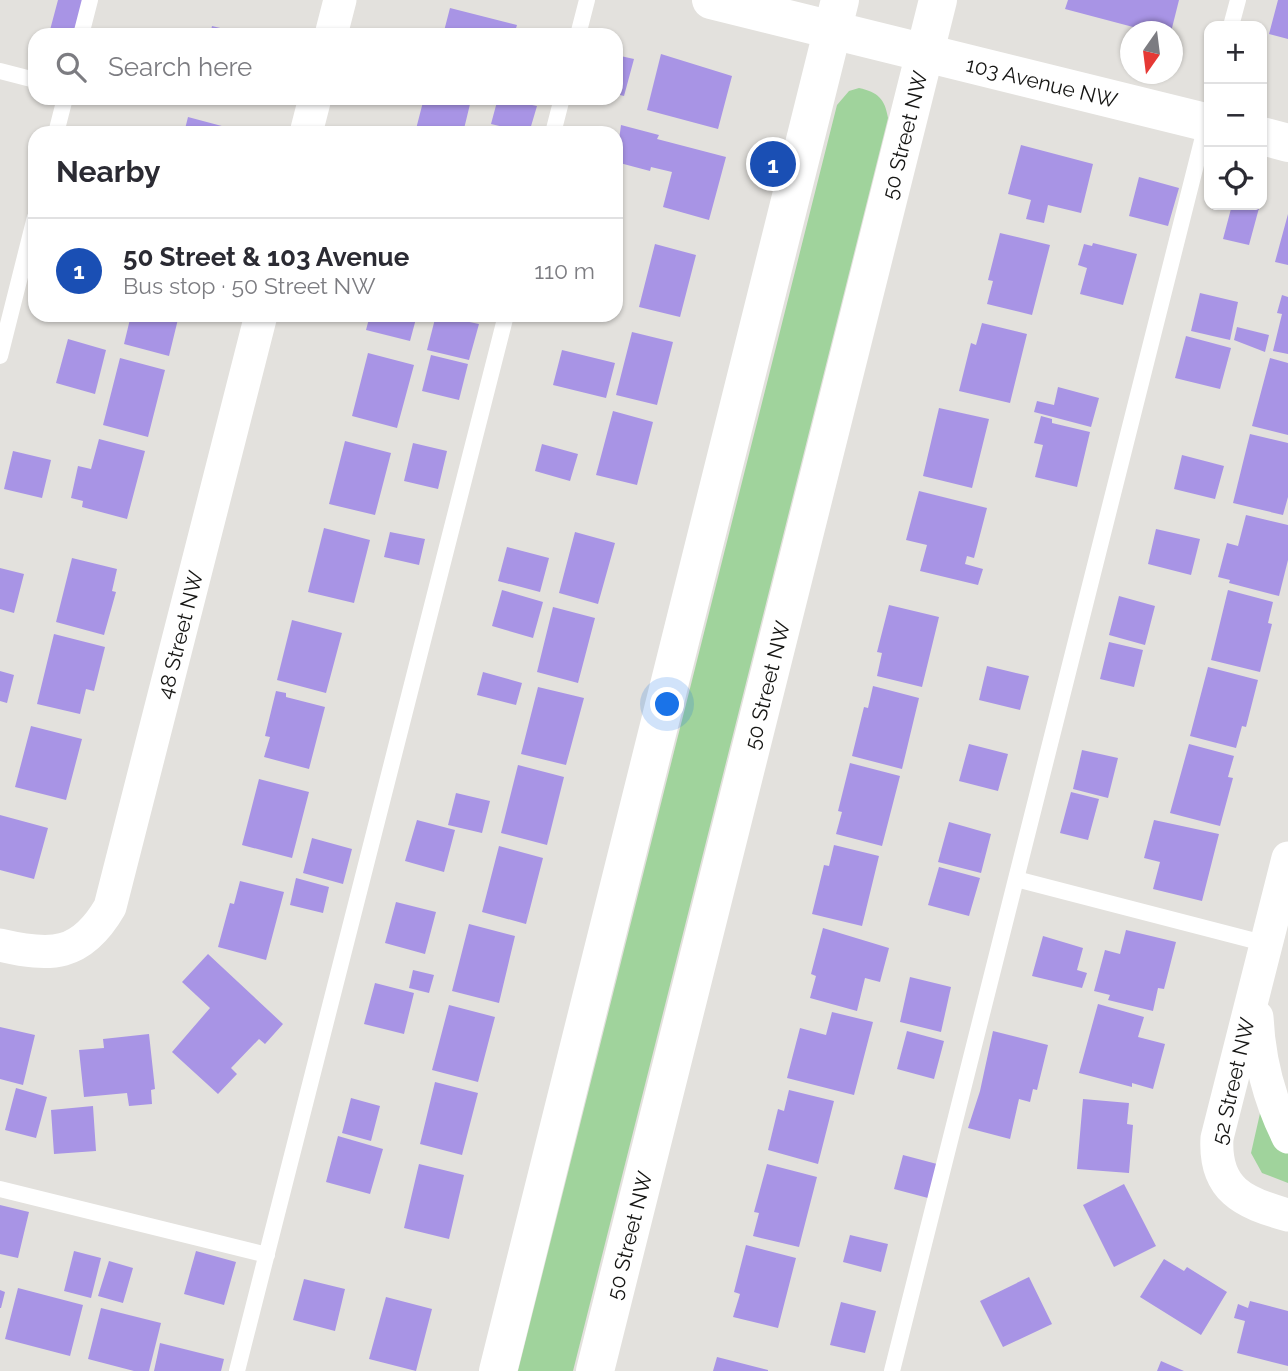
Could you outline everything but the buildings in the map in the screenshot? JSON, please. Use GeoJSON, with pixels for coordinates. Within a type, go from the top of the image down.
{"type":"FeatureCollection","features":[{"type":"Feature","properties":{"kind":"main road","name":"103 Avenue NW"},"geometry":{"type":"LineString","coordinates":[[711,0],[836,15],[925,53],[1204,118]]}},
{"type":"Feature","properties":{"kind":"main road","name":"50 Street NW"},"geometry":{"type":"LineString","coordinates":[[595,1371],[938,0]]}},
{"type":"Feature","properties":{"kind":"main road"},"geometry":{"type":"LineString","coordinates":[[498,1371],[836,15]]}},
{"type":"Feature","properties":{"kind":"main road"},"geometry":{"type":"LineString","coordinates":[[1267,137],[1288,143]]}},
{"type":"Feature","properties":{"kind":"street"},"geometry":{"type":"LineString","coordinates":[[333,28],[340,0]]}},
{"type":"Feature","properties":{"kind":"street"},"geometry":{"type":"LineString","coordinates":[[308,126],[313,105]]}},
{"type":"Feature","properties":{"kind":"street","name":"48 Street NW"},"geometry":{"type":"LineString","coordinates":[[0,944],[42,954],[77,944],[102,921],[117,888],[259,322]]}},
{"type":"Feature","properties":{"kind":"street","name":"52 Street NW"},"geometry":{"type":"LineString","coordinates":[[1288,858],[1217,1138],[1216,1153],[1223,1179],[1234,1192],[1252,1203],[1288,1214]]}},
{"type":"Feature","properties":{"kind":"street","name":"52 Street NW"},"geometry":{"type":"LineString","coordinates":[[1257,983],[1260,1056],[1269,1095],[1288,1137]]}},
{"type":"Feature","properties":{"kind":"lane"},"geometry":{"type":"LineString","coordinates":[[83,28],[90,0]]}},
{"type":"Feature","properties":{"kind":"lane"},"geometry":{"type":"LineString","coordinates":[[580,28],[587,0]]}},
{"type":"Feature","properties":{"kind":"lane"},"geometry":{"type":"LineString","coordinates":[[1232,21],[1238,0]]}},
{"type":"Feature","properties":{"kind":"lane"},"geometry":{"type":"LineString","coordinates":[[0,71],[28,78]]}},
{"type":"Feature","properties":{"kind":"lane"},"geometry":{"type":"LineString","coordinates":[[58,126],[63,105]]}},
{"type":"Feature","properties":{"kind":"lane"},"geometry":{"type":"LineString","coordinates":[[555,126],[560,105]]}},
{"type":"Feature","properties":{"kind":"lane"},"geometry":{"type":"LineString","coordinates":[[892,1371],[1204,135]]}},
{"type":"Feature","properties":{"kind":"lane"},"geometry":{"type":"LineString","coordinates":[[0,356],[28,245]]}},
{"type":"Feature","properties":{"kind":"lane"},"geometry":{"type":"LineString","coordinates":[[237,1371],[504,322]]}},
{"type":"Feature","properties":{"kind":"lane"},"geometry":{"type":"LineString","coordinates":[[1016,879],[1267,944]]}},
{"type":"Feature","properties":{"kind":"lane"},"geometry":{"type":"LineString","coordinates":[[0,1189],[267,1255]]}},
{"type":"Feature","properties":{"kind":"green space"},"geometry":{"type":"Polygon","coordinates":[[[859,88],[880,97],[888,118],[573,1371],[518,1371],[837,105],[849,91],[859,88]]]}},
{"type":"Feature","properties":{"kind":"green space"},"geometry":{"type":"Polygon","coordinates":[[[1261,1109],[1288,1153],[1288,1183],[1262,1173],[1251,1153],[1261,1109]]]}},
{"type":"Feature","properties":{"kind":"place","name":"50 Street & 103 Avenue"},"geometry":{"type":"Point","coordinates":[773,164]}}]}
